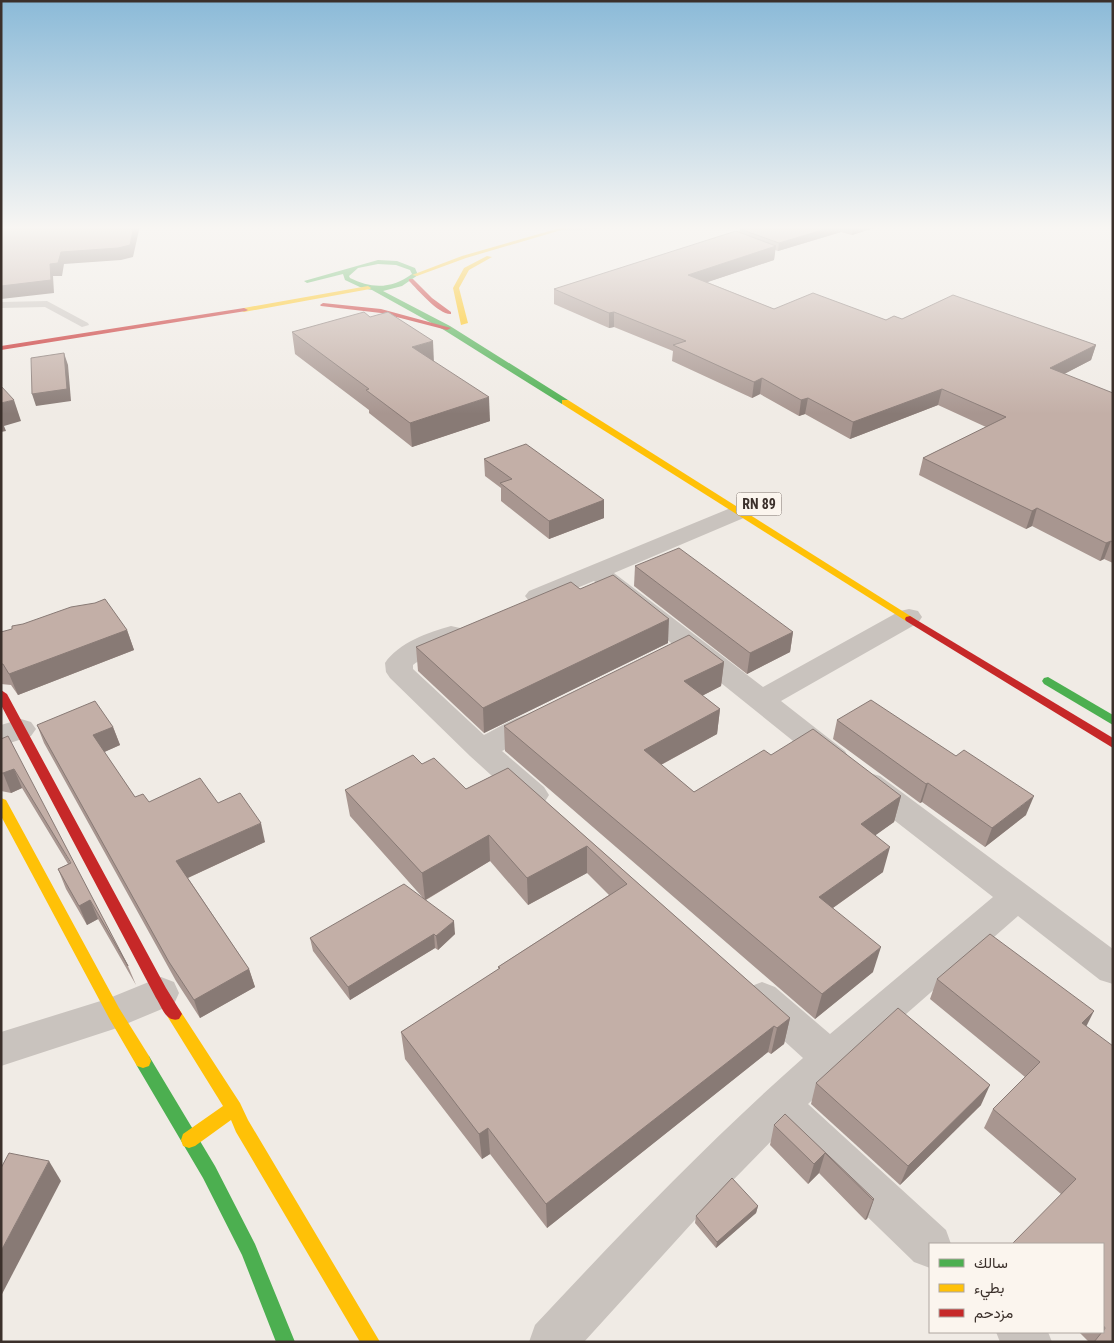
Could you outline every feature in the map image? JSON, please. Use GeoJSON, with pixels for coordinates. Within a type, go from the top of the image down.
{"type":"FeatureCollection","features":[{"type":"Feature","properties":{"kind":"main road"},"geometry":{"type":"LineString","coordinates":[[1,348],[267,307],[366,289]]}},
{"type":"Feature","properties":{"kind":"main road"},"geometry":{"type":"LineString","coordinates":[[371,289],[447,328],[738,512],[1113,744]]}},
{"type":"Feature","properties":{"kind":"main road"},"geometry":{"type":"LineString","coordinates":[[422,289],[430,299],[468,326],[456,289]]}},
{"type":"Feature","properties":{"kind":"main road"},"geometry":{"type":"LineString","coordinates":[[267,307],[312,304],[343,306],[381,311],[447,328]]}},
{"type":"Feature","properties":{"kind":"main road"},"geometry":{"type":"LineString","coordinates":[[1,337],[85,325],[165,310]]}},
{"type":"Feature","properties":{"kind":"main road"},"geometry":{"type":"LineString","coordinates":[[850,581],[863,575]]}},
{"type":"Feature","properties":{"kind":"main road"},"geometry":{"type":"LineString","coordinates":[[1035,673],[1113,721]]}},
{"type":"Feature","properties":{"kind":"main road"},"geometry":{"type":"LineString","coordinates":[[1,694],[11,733],[161,993],[234,1108],[242,1126],[371,1342]]}},
{"type":"Feature","properties":{"kind":"main road"},"geometry":{"type":"LineString","coordinates":[[1,803],[114,1013],[209,1172],[248,1250],[286,1342]]}},
{"type":"Feature","properties":{"kind":"main road"},"geometry":{"type":"LineString","coordinates":[[189,1140],[234,1108]]}},
{"type":"Feature","properties":{"kind":"street"},"geometry":{"type":"LineString","coordinates":[[514,607],[738,512]]}},
{"type":"Feature","properties":{"kind":"street"},"geometry":{"type":"LineString","coordinates":[[596,572],[676,651],[760,701],[1113,969]]}},
{"type":"Feature","properties":{"kind":"street"},"geometry":{"type":"LineString","coordinates":[[760,701],[909,617]]}},
{"type":"Feature","properties":{"kind":"street"},"geometry":{"type":"LineString","coordinates":[[468,627],[422,646],[408,655],[399,663],[400,672],[481,749],[556,815]]}},
{"type":"Feature","properties":{"kind":"street"},"geometry":{"type":"LineString","coordinates":[[481,749],[559,710]]}},
{"type":"Feature","properties":{"kind":"street"},"geometry":{"type":"LineString","coordinates":[[552,1342],[636,1249],[780,1105],[830,1058],[1016,897]]}},
{"type":"Feature","properties":{"kind":"street"},"geometry":{"type":"LineString","coordinates":[[741,979],[830,1058]]}},
{"type":"Feature","properties":{"kind":"street"},"geometry":{"type":"LineString","coordinates":[[1,1049],[114,1013],[161,993]]}},
{"type":"Feature","properties":{"kind":"street"},"geometry":{"type":"LineString","coordinates":[[780,1105],[929,1245]]}},
{"type":"Feature","properties":{"kind":"street"},"geometry":{"type":"LineString","coordinates":[[1020,1333],[1029,1342]]}},
{"type":"Feature","properties":{"kind":"lane"},"geometry":{"type":"LineString","coordinates":[[1,305],[47,304],[85,325]]}},
{"type":"Feature","properties":{"kind":"building"},"geometry":{"type":"Polygon","coordinates":[[[554,289],[723,289],[774,309],[813,293],[886,320],[894,316],[902,319],[953,295],[1096,345],[1050,368],[1113,393],[1113,542],[1106,543],[1037,508],[1032,511],[923,458],[1006,417],[942,389],[853,422],[808,398],[801,400],[762,378],[754,382],[673,345],[686,341],[614,312],[609,313],[554,289]]]}},
{"type":"Feature","properties":{"kind":"building"},"geometry":{"type":"Polygon","coordinates":[[[364,312],[370,317],[388,312],[433,341],[412,347],[489,397],[410,423],[366,390],[369,389],[292,332],[364,312]]]}},
{"type":"Feature","properties":{"kind":"building"},"geometry":{"type":"Polygon","coordinates":[[[64,353],[67,389],[32,394],[31,358],[64,353]]]}},
{"type":"Feature","properties":{"kind":"building"},"geometry":{"type":"Polygon","coordinates":[[[1,386],[14,400],[1,403],[1,386]]]}},
{"type":"Feature","properties":{"kind":"building"},"geometry":{"type":"Polygon","coordinates":[[[526,444],[604,500],[549,521],[500,483],[512,479],[484,459],[526,444]]]}},
{"type":"Feature","properties":{"kind":"building"},"geometry":{"type":"Polygon","coordinates":[[[679,548],[793,632],[750,653],[635,566],[679,548]]]}},
{"type":"Feature","properties":{"kind":"building"},"geometry":{"type":"Polygon","coordinates":[[[613,575],[669,619],[483,708],[416,647],[571,582],[580,589],[613,575]]]}},
{"type":"Feature","properties":{"kind":"building"},"geometry":{"type":"Polygon","coordinates":[[[105,599],[127,630],[9,674],[3,664],[1,664],[1,632],[12,629],[12,626],[71,607],[95,603],[105,599]]]}},
{"type":"Feature","properties":{"kind":"building"},"geometry":{"type":"Polygon","coordinates":[[[689,635],[724,662],[684,681],[720,709],[644,750],[694,792],[764,750],[771,755],[813,729],[901,796],[861,824],[890,847],[819,897],[881,947],[822,994],[504,726],[689,635]]]}},
{"type":"Feature","properties":{"kind":"building"},"geometry":{"type":"Polygon","coordinates":[[[871,700],[956,756],[964,750],[1034,796],[992,828],[928,783],[926,784],[837,720],[871,700]]]}},
{"type":"Feature","properties":{"kind":"building"},"geometry":{"type":"Polygon","coordinates":[[[95,701],[113,727],[93,735],[135,797],[143,794],[149,802],[200,778],[218,803],[240,793],[261,823],[176,861],[249,969],[194,1000],[169,962],[37,725],[95,701]]]}},
{"type":"Feature","properties":{"kind":"building"},"geometry":{"type":"Polygon","coordinates":[[[8,736],[128,966],[90,900],[79,906],[58,869],[71,863],[14,769],[1,773],[1,739],[8,736]]]}},
{"type":"Feature","properties":{"kind":"building"},"geometry":{"type":"Polygon","coordinates":[[[413,755],[422,764],[434,758],[466,789],[508,768],[790,1018],[777,1028],[774,1026],[546,1204],[488,1128],[479,1134],[401,1032],[627,884],[587,846],[527,878],[489,835],[422,873],[345,790],[413,755]]]}},
{"type":"Feature","properties":{"kind":"building"},"geometry":{"type":"Polygon","coordinates":[[[404,884],[454,921],[436,936],[434,934],[348,987],[310,938],[404,884]]]}},
{"type":"Feature","properties":{"kind":"building"},"geometry":{"type":"Polygon","coordinates":[[[990,934],[1094,1011],[1082,1023],[1113,1046],[1113,1342],[1094,1342],[1101,1333],[1104,1333],[1105,1328],[1104,1243],[1013,1243],[1076,1179],[993,1109],[1040,1062],[937,979],[990,934]]]}},
{"type":"Feature","properties":{"kind":"building"},"geometry":{"type":"Polygon","coordinates":[[[898,1008],[990,1085],[908,1166],[816,1083],[898,1008]]]}},
{"type":"Feature","properties":{"kind":"building"},"geometry":{"type":"Polygon","coordinates":[[[785,1114],[874,1199],[825,1153],[814,1164],[774,1125],[785,1114]]]}},
{"type":"Feature","properties":{"kind":"building"},"geometry":{"type":"Polygon","coordinates":[[[9,1153],[49,1161],[1,1251],[1,1168],[9,1153]]]}},
{"type":"Feature","properties":{"kind":"building"},"geometry":{"type":"Polygon","coordinates":[[[732,1178],[758,1206],[717,1242],[696,1216],[732,1178]]]}},
{"type":"Feature","properties":{"kind":"traffic: fast"},"geometry":{"type":"LineString","coordinates":[[374,289],[447,328],[565,402]]}},
{"type":"Feature","properties":{"kind":"traffic: fast"},"geometry":{"type":"LineString","coordinates":[[379,289],[383,289]]}},
{"type":"Feature","properties":{"kind":"traffic: fast"},"geometry":{"type":"LineString","coordinates":[[1048,681],[1113,721]]}},
{"type":"Feature","properties":{"kind":"traffic: fast"},"geometry":{"type":"LineString","coordinates":[[143,1061],[209,1172],[249,1250],[286,1342]]}},
{"type":"Feature","properties":{"kind":"traffic: slow"},"geometry":{"type":"LineString","coordinates":[[244,310],[364,289]]}},
{"type":"Feature","properties":{"kind":"traffic: slow"},"geometry":{"type":"LineString","coordinates":[[456,289],[464,323]]}},
{"type":"Feature","properties":{"kind":"traffic: slow"},"geometry":{"type":"LineString","coordinates":[[565,402],[910,619]]}},
{"type":"Feature","properties":{"kind":"traffic: slow"},"geometry":{"type":"LineString","coordinates":[[1,803],[114,1013],[143,1061]]}},
{"type":"Feature","properties":{"kind":"traffic: slow"},"geometry":{"type":"LineString","coordinates":[[174,1014],[234,1108],[242,1126],[371,1342]]}},
{"type":"Feature","properties":{"kind":"traffic: slow"},"geometry":{"type":"LineString","coordinates":[[189,1140],[234,1108]]}},
{"type":"Feature","properties":{"kind":"traffic: jam"},"geometry":{"type":"LineString","coordinates":[[420,289],[449,313]]}},
{"type":"Feature","properties":{"kind":"traffic: jam"},"geometry":{"type":"LineString","coordinates":[[323,305],[381,311],[447,328]]}},
{"type":"Feature","properties":{"kind":"traffic: jam"},"geometry":{"type":"LineString","coordinates":[[1,348],[244,310]]}},
{"type":"Feature","properties":{"kind":"traffic: jam"},"geometry":{"type":"LineString","coordinates":[[910,619],[1113,744]]}},
{"type":"Feature","properties":{"kind":"traffic: jam"},"geometry":{"type":"LineString","coordinates":[[1,694],[174,1014]]}}]}
